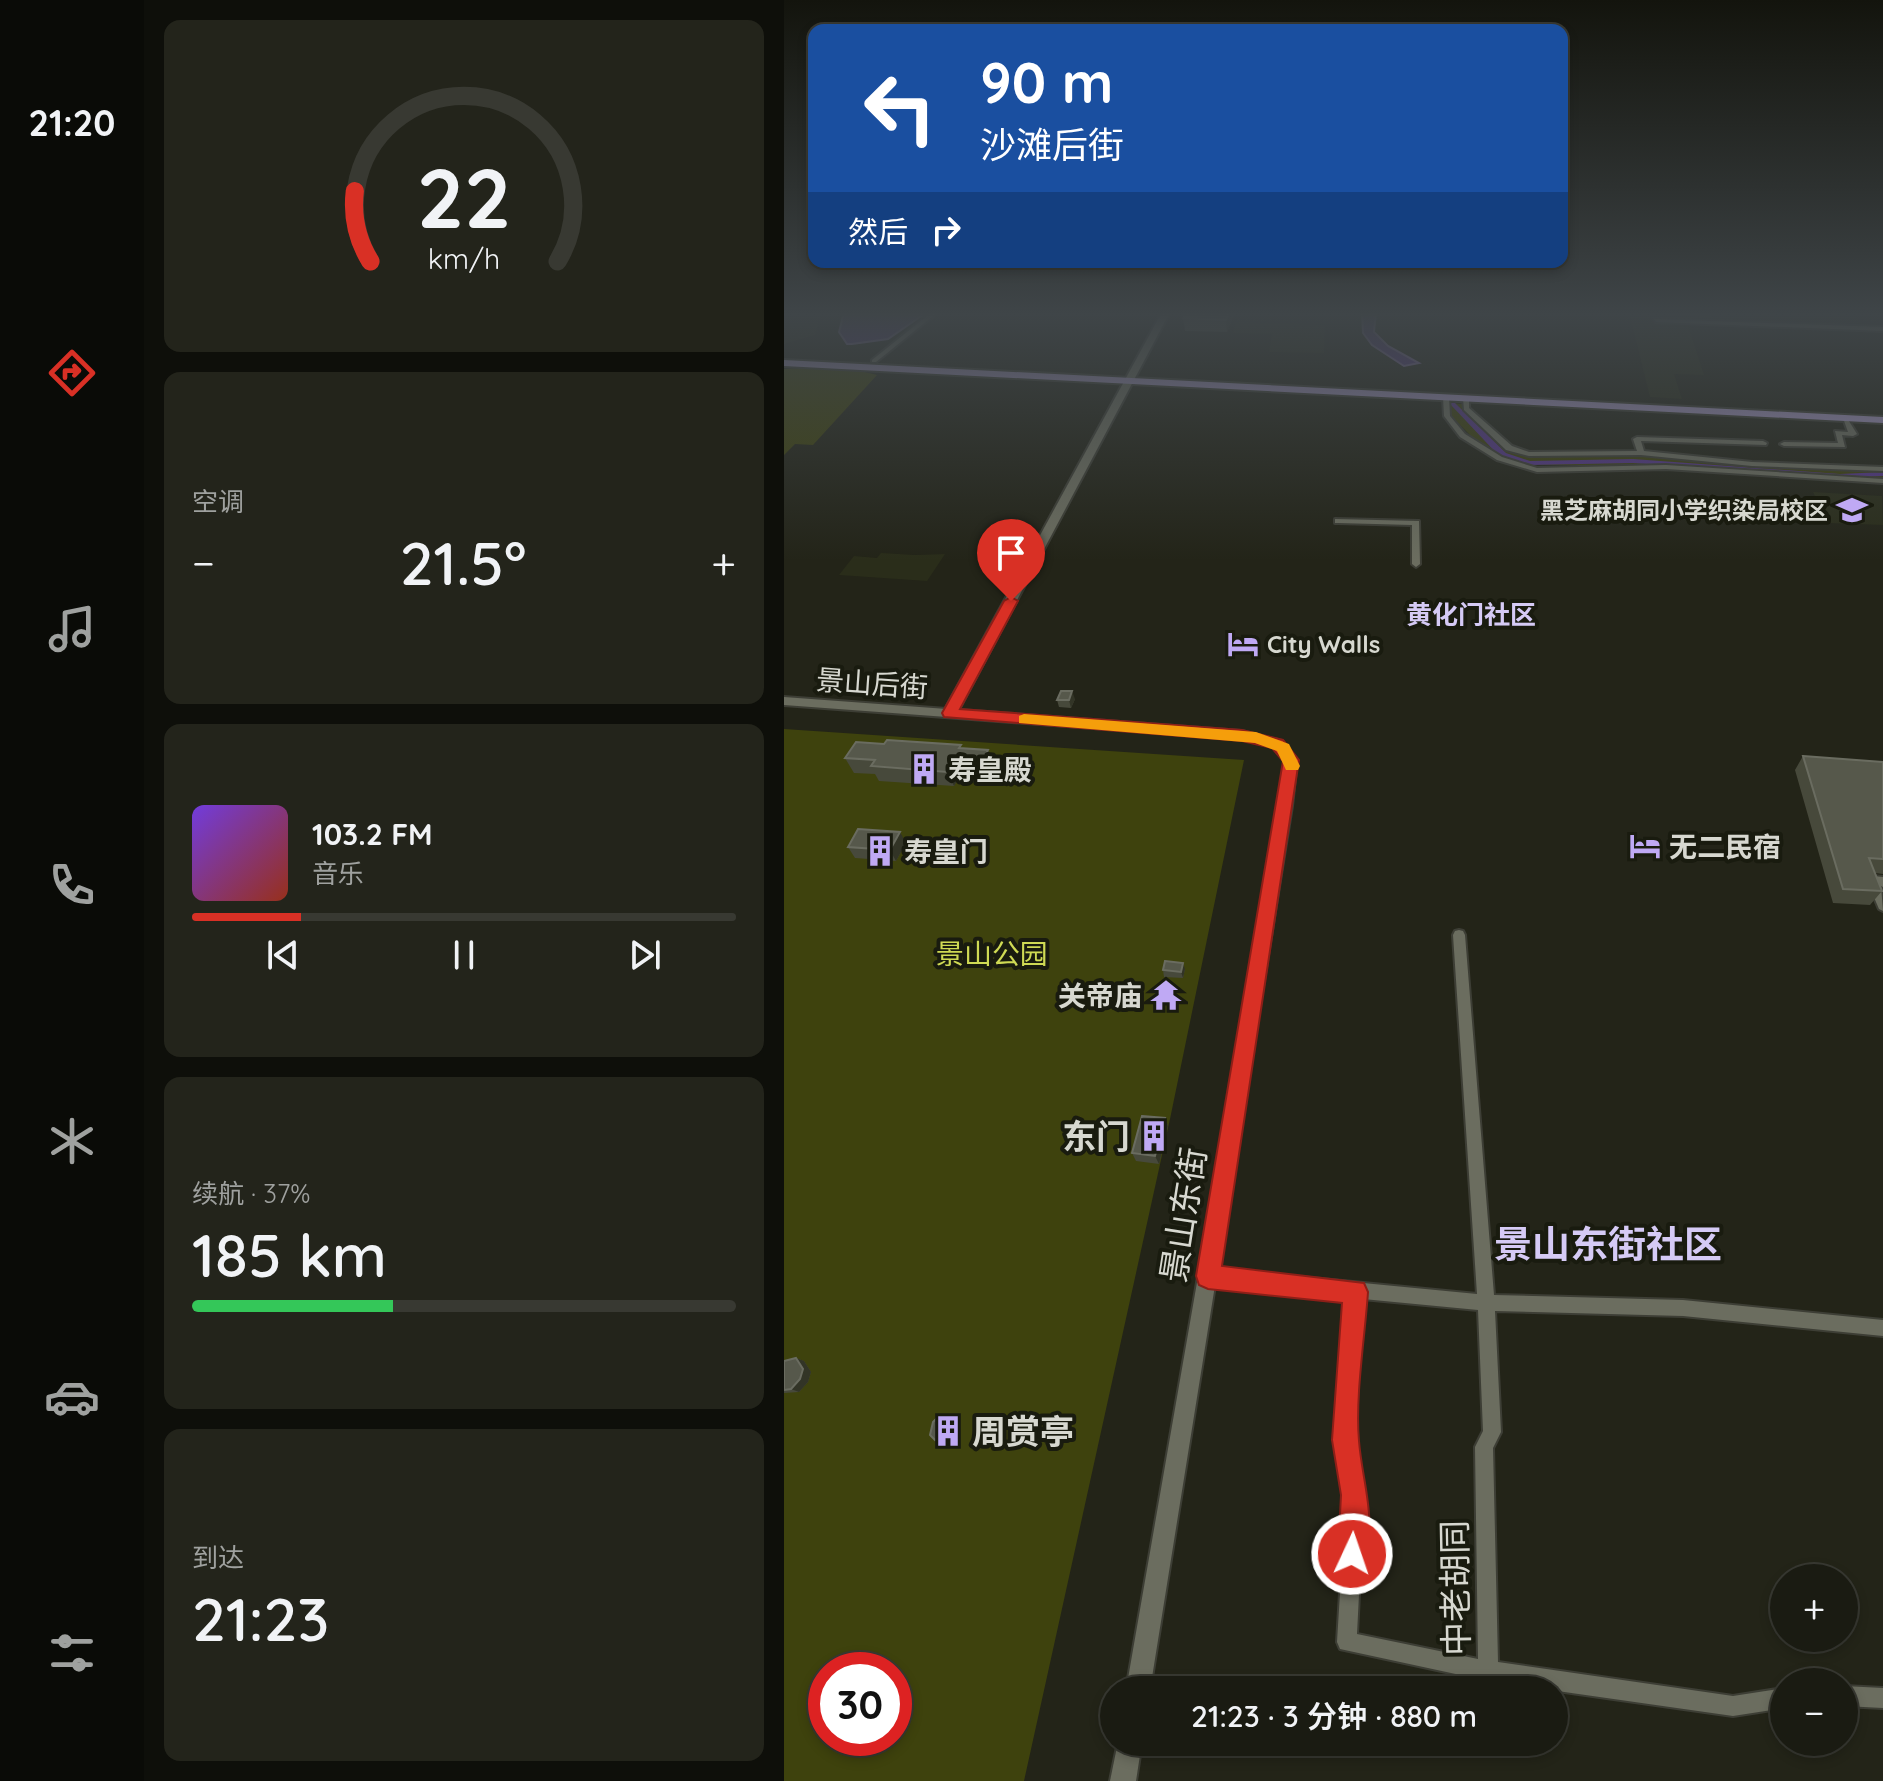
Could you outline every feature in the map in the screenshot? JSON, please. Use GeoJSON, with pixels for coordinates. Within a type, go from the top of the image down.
{"type":"FeatureCollection","features":[{"type":"Feature","properties":{"kind":"main road"},"geometry":{"type":"LineString","coordinates":[[950,713],[1121,395]]}},
{"type":"Feature","properties":{"kind":"main road"},"geometry":{"type":"LineString","coordinates":[[1415,395],[1883,420]]}},
{"type":"Feature","properties":{"kind":"main road"},"geometry":{"type":"LineString","coordinates":[[1498,395],[1883,413]]}},
{"type":"Feature","properties":{"kind":"street"},"geometry":{"type":"LineString","coordinates":[[1446,397],[1447,416],[1479,447],[1494,458],[1519,467],[1546,470],[1630,466],[1880,481],[1883,491]]}},
{"type":"Feature","properties":{"kind":"street"},"geometry":{"type":"LineString","coordinates":[[1466,398],[1466,409],[1509,448],[1543,455],[1641,453],[1752,464],[1883,469]]}},
{"type":"Feature","properties":{"kind":"street"},"geometry":{"type":"LineString","coordinates":[[1784,444],[1842,445],[1838,433],[1853,434],[1845,419]]}},
{"type":"Feature","properties":{"kind":"street"},"geometry":{"type":"LineString","coordinates":[[1641,453],[1637,439],[1763,443]]}},
{"type":"Feature","properties":{"kind":"street"},"geometry":{"type":"LineString","coordinates":[[1543,455],[1546,470]]}},
{"type":"Feature","properties":{"kind":"street"},"geometry":{"type":"LineString","coordinates":[[1752,464],[1756,474]]}},
{"type":"Feature","properties":{"kind":"street"},"geometry":{"type":"LineString","coordinates":[[1338,521],[1416,523],[1416,564]]}},
{"type":"Feature","properties":{"kind":"street","name":"景山后街"},"geometry":{"type":"LineString","coordinates":[[784,701],[1242,735],[1268,740],[1288,752]]}},
{"type":"Feature","properties":{"kind":"street","name":"景山东街"},"geometry":{"type":"LineString","coordinates":[[1140,1676],[1290,784],[1292,764],[1288,752]]}},
{"type":"Feature","properties":{"kind":"street"},"geometry":{"type":"LineString","coordinates":[[1883,882],[1873,881],[1883,906]]}},
{"type":"Feature","properties":{"kind":"street","name":"中老胡同"},"geometry":{"type":"LineString","coordinates":[[1459,935],[1486,1303],[1492,1432],[1484,1447],[1488,1671],[1733,1706],[1770,1700]]}},
{"type":"Feature","properties":{"kind":"street"},"geometry":{"type":"LineString","coordinates":[[1208,1276],[1486,1303],[1683,1308],[1883,1328]]}},
{"type":"Feature","properties":{"kind":"street"},"geometry":{"type":"LineString","coordinates":[[1355,1292],[1345,1440],[1355,1495],[1347,1642],[1488,1671]]}},
{"type":"Feature","properties":{"kind":"street"},"geometry":{"type":"LineString","coordinates":[[1858,1697],[1883,1698]]}},
{"type":"Feature","properties":{"kind":"street"},"geometry":{"type":"LineString","coordinates":[[1123,1781],[1127,1756]]}},
{"type":"Feature","properties":{"kind":"shaded area"},"geometry":{"type":"Polygon","coordinates":[[[1681,395],[1682,399],[1650,397],[1681,395]]]}},
{"type":"Feature","properties":{"kind":"shaded area","name":"黑芝麻胡同小学织染局校区"},"geometry":{"type":"Polygon","coordinates":[[[1813,492],[1882,496],[1883,525],[1828,523],[1813,492]]]}},
{"type":"Feature","properties":{"kind":"shaded area"},"geometry":{"type":"Polygon","coordinates":[[[881,553],[945,554],[927,581],[839,575],[854,556],[877,558],[881,553]]]}},
{"type":"Feature","properties":{"kind":"green space"},"geometry":{"type":"Polygon","coordinates":[[[784,395],[859,395],[813,445],[795,444],[784,455],[784,395]]]}},
{"type":"Feature","properties":{"kind":"green space"},"geometry":{"type":"Polygon","coordinates":[[[1450,403],[1463,404],[1505,446],[1531,456],[1647,457],[1883,471],[1883,480],[1635,465],[1519,465],[1486,451],[1451,416],[1450,403]]]}},
{"type":"Feature","properties":{"kind":"green space","name":"景山公园"},"geometry":{"type":"Polygon","coordinates":[[[784,729],[1244,760],[1170,1119],[1024,1781],[784,1781],[784,729]]]}},
{"type":"Feature","properties":{"kind":"building"},"geometry":{"type":"Polygon","coordinates":[[[1061,691],[1072,691],[1069,700],[1057,700],[1061,691]]]}},
{"type":"Feature","properties":{"kind":"building"},"geometry":{"type":"Polygon","coordinates":[[[887,740],[988,750],[979,768],[950,766],[947,772],[871,766],[875,760],[845,758],[856,742],[884,744],[887,740]]]}},
{"type":"Feature","properties":{"kind":"building"},"geometry":{"type":"Polygon","coordinates":[[[1803,756],[1883,762],[1883,859],[1869,858],[1882,891],[1843,889],[1803,756]]]}},
{"type":"Feature","properties":{"kind":"building"},"geometry":{"type":"Polygon","coordinates":[[[858,829],[900,832],[890,850],[848,847],[858,829]]]}},
{"type":"Feature","properties":{"kind":"building"},"geometry":{"type":"Polygon","coordinates":[[[1165,961],[1183,963],[1181,972],[1163,970],[1165,961]]]}},
{"type":"Feature","properties":{"kind":"building","name":"东门"},"geometry":{"type":"Polygon","coordinates":[[[1142,1116],[1165,1118],[1155,1156],[1132,1153],[1142,1116]]]}},
{"type":"Feature","properties":{"kind":"building"},"geometry":{"type":"Polygon","coordinates":[[[796,1358],[803,1369],[800,1379],[791,1389],[784,1390],[784,1361],[796,1358]]]}},
{"type":"Feature","properties":{"kind":"building"},"geometry":{"type":"Polygon","coordinates":[[[939,1416],[950,1416],[954,1422],[950,1435],[935,1440],[930,1435],[933,1422],[939,1416]]]}},
{"type":"Feature","properties":{"kind":"waterway"},"geometry":{"type":"LineString","coordinates":[[1453,404],[1503,455],[1530,463],[1633,461],[1840,476],[1883,474]]}},
{"type":"Feature","properties":{"kind":"slow traffic"},"geometry":{"type":"LineString","coordinates":[[1024,719],[1242,735],[1278,744],[1288,752],[1292,766]]}},
{"type":"Feature","properties":{"kind":"place","name":"黑芝麻胡同小学织染局校区"},"geometry":{"type":"Point","coordinates":[1852,510]}},
{"type":"Feature","properties":{"kind":"place","name":"City Walls"},"geometry":{"type":"Point","coordinates":[1243,644]}},
{"type":"Feature","properties":{"kind":"place","name":"寿皇殿"},"geometry":{"type":"Point","coordinates":[924,769]}},
{"type":"Feature","properties":{"kind":"place","name":"无二民宿"},"geometry":{"type":"Point","coordinates":[1645,846]}},
{"type":"Feature","properties":{"kind":"place","name":"寿皇门"},"geometry":{"type":"Point","coordinates":[880,851]}},
{"type":"Feature","properties":{"kind":"place","name":"关帝庙"},"geometry":{"type":"Point","coordinates":[1166,995]}},
{"type":"Feature","properties":{"kind":"place","name":"东门"},"geometry":{"type":"Point","coordinates":[1154,1136]}},
{"type":"Feature","properties":{"kind":"place","name":"周赏亭"},"geometry":{"type":"Point","coordinates":[948,1431]}},
{"type":"Feature","properties":{"kind":"district","name":"黄化门社区"},"geometry":{"type":"Point","coordinates":[1471,614]}},
{"type":"Feature","properties":{"kind":"district","name":"景山东街社区"},"geometry":{"type":"Point","coordinates":[1608,1244]}},
{"type":"Feature","properties":{"kind":"route"},"geometry":{"type":"LineString","coordinates":[[1011,601],[950,713],[1242,735],[1278,744],[1288,752],[1291,760],[1208,1276],[1355,1292],[1345,1440],[1355,1495],[1352,1554]]}}]}
